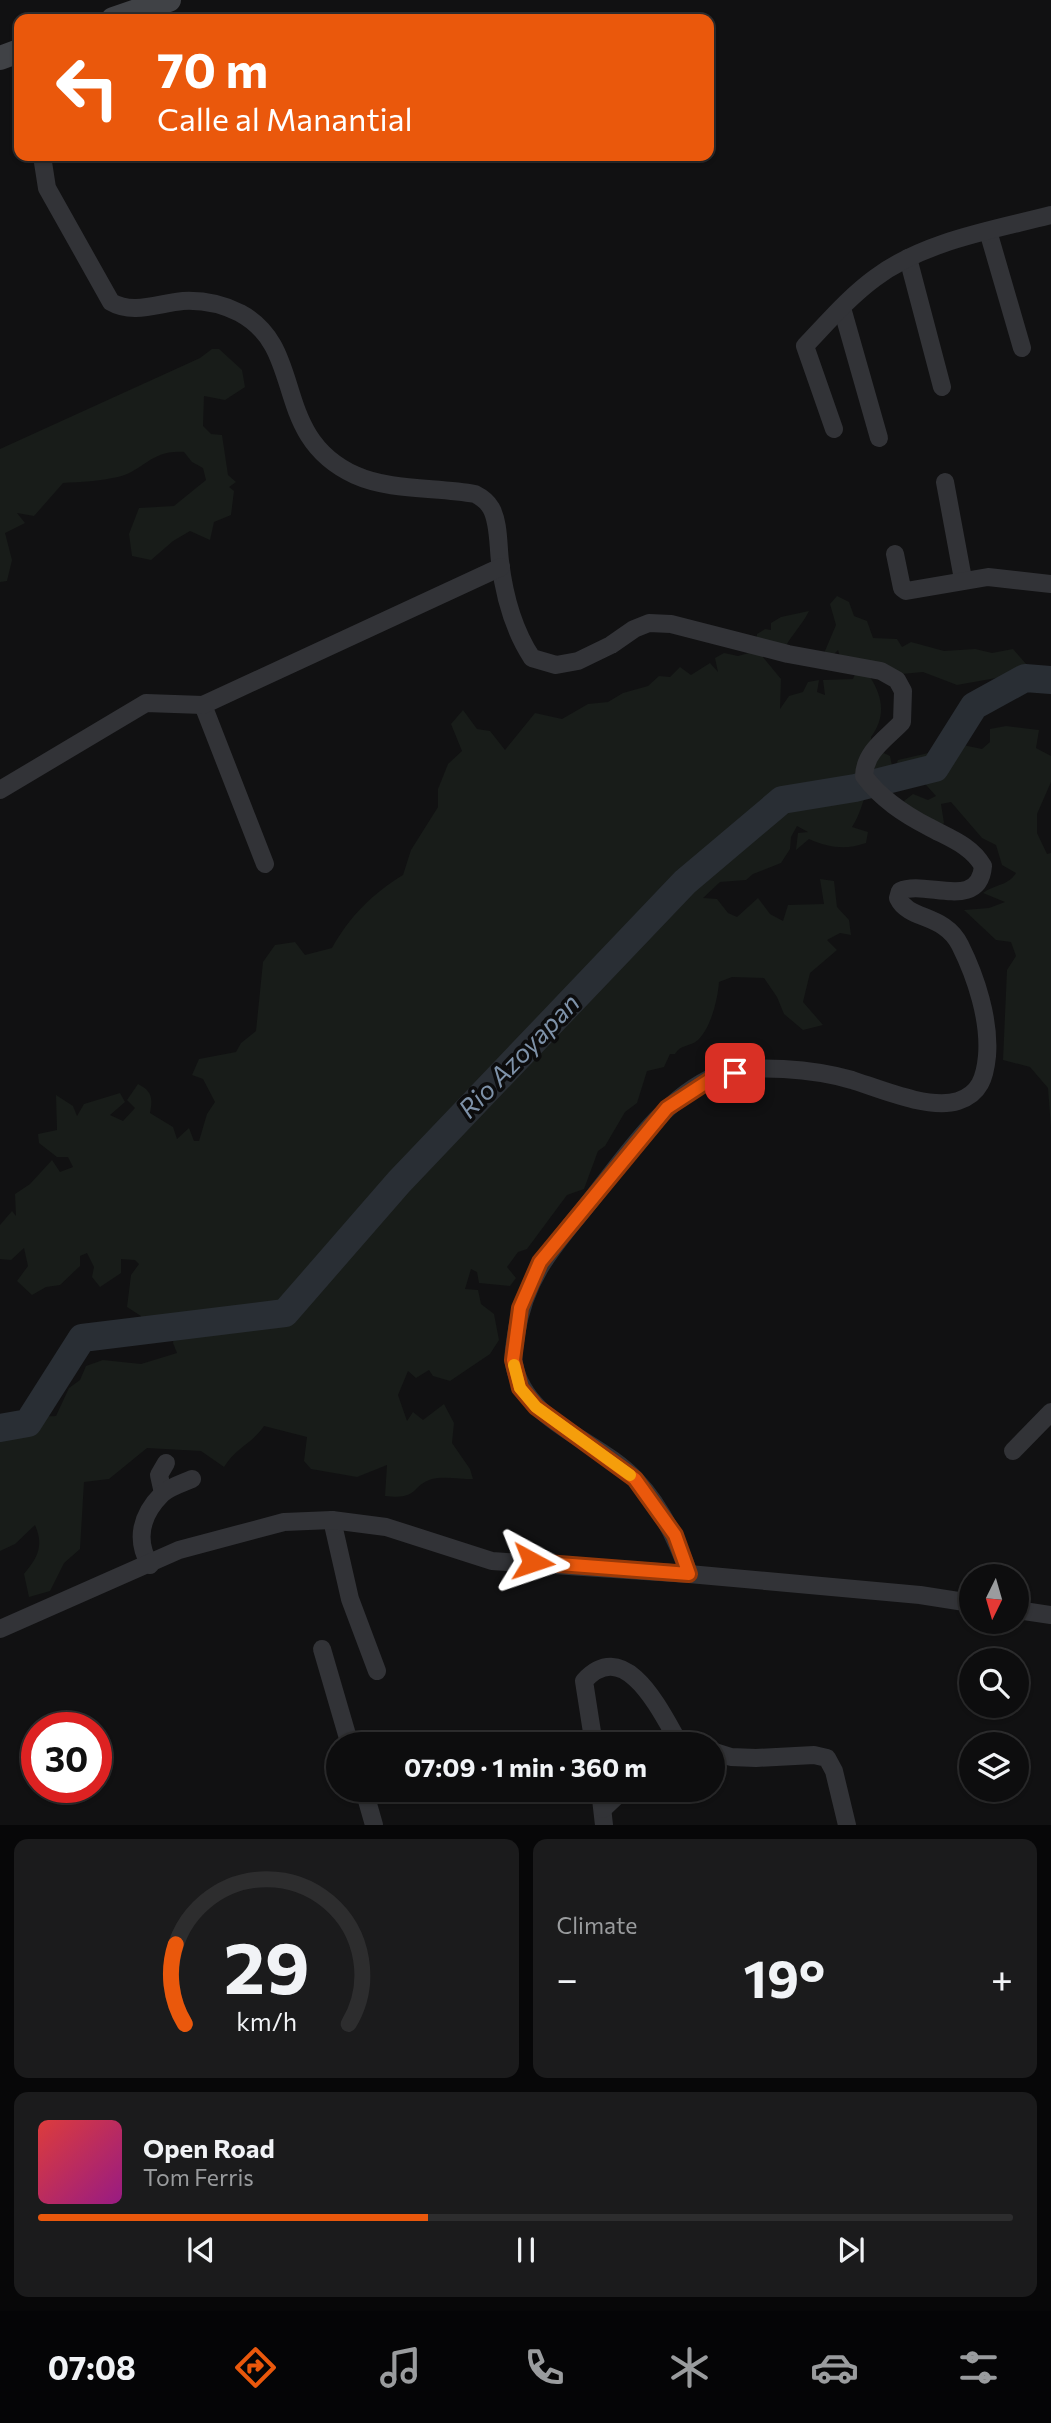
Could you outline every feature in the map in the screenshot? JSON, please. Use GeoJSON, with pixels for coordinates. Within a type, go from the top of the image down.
{"type":"FeatureCollection","features":[{"type":"Feature","properties":{"kind":"main road"},"geometry":{"type":"LineString","coordinates":[[128,14],[170,0]]}},
{"type":"Feature","properties":{"kind":"street"},"geometry":{"type":"LineString","coordinates":[[43,161],[47,188],[111,302],[129,309],[202,301],[240,313],[256,324],[276,349],[306,434],[327,460],[367,479],[475,494],[484,499],[492,509],[501,568],[520,640],[532,658],[556,665],[578,661],[649,623],[671,624],[788,654],[881,671],[897,680],[904,691],[902,722],[873,752],[864,765],[864,776],[877,793],[906,814],[968,848],[984,866],[978,883],[970,889],[951,893],[909,886],[900,891],[898,898],[909,910],[938,920],[958,942],[971,971],[983,1014],[988,1048],[984,1079],[976,1091],[957,1102],[908,1099],[849,1079],[773,1067],[716,1076],[667,1108],[540,1262],[520,1308],[513,1360],[520,1388],[536,1407],[635,1479],[675,1535],[689,1574]]}},
{"type":"Feature","properties":{"kind":"street"},"geometry":{"type":"LineString","coordinates":[[834,429],[805,346],[842,309],[874,278],[908,258],[988,231],[1051,215]]}},
{"type":"Feature","properties":{"kind":"street"},"geometry":{"type":"LineString","coordinates":[[988,231],[1023,348]]}},
{"type":"Feature","properties":{"kind":"street"},"geometry":{"type":"LineString","coordinates":[[908,258],[942,387]]}},
{"type":"Feature","properties":{"kind":"street"},"geometry":{"type":"LineString","coordinates":[[842,309],[879,438]]}},
{"type":"Feature","properties":{"kind":"street"},"geometry":{"type":"LineString","coordinates":[[945,482],[963,579]]}},
{"type":"Feature","properties":{"kind":"street"},"geometry":{"type":"LineString","coordinates":[[895,554],[902,588],[906,591],[963,579],[988,577],[1051,584]]}},
{"type":"Feature","properties":{"kind":"street"},"geometry":{"type":"LineString","coordinates":[[0,790],[146,703],[203,705],[501,568]]}},
{"type":"Feature","properties":{"kind":"street"},"geometry":{"type":"LineString","coordinates":[[203,705],[265,864]]}},
{"type":"Feature","properties":{"kind":"street"},"geometry":{"type":"LineString","coordinates":[[1013,1451],[1051,1412]]}},
{"type":"Feature","properties":{"kind":"street"},"geometry":{"type":"LineString","coordinates":[[163,1493],[159,1475],[166,1463]]}},
{"type":"Feature","properties":{"kind":"street"},"geometry":{"type":"LineString","coordinates":[[150,1565],[141,1551],[139,1532],[163,1493],[192,1479]]}},
{"type":"Feature","properties":{"kind":"street"},"geometry":{"type":"LineString","coordinates":[[332,1520],[350,1599],[377,1671]]}},
{"type":"Feature","properties":{"kind":"street"},"geometry":{"type":"LineString","coordinates":[[0,1629],[179,1550],[284,1522],[332,1520],[386,1527],[492,1561],[689,1574],[920,1595],[959,1601]]}},
{"type":"Feature","properties":{"kind":"street"},"geometry":{"type":"LineString","coordinates":[[1029,1612],[1051,1615]]}},
{"type":"Feature","properties":{"kind":"street"},"geometry":{"type":"LineString","coordinates":[[322,1649],[346,1732]]}},
{"type":"Feature","properties":{"kind":"street"},"geometry":{"type":"LineString","coordinates":[[591,1732],[584,1681],[593,1672],[607,1665],[626,1668],[652,1698],[673,1732]]}},
{"type":"Feature","properties":{"kind":"street"},"geometry":{"type":"LineString","coordinates":[[725,1755],[814,1755],[827,1758],[834,1771],[847,1825]]}},
{"type":"Feature","properties":{"kind":"street"},"geometry":{"type":"LineString","coordinates":[[367,1802],[374,1825]]}},
{"type":"Feature","properties":{"kind":"street"},"geometry":{"type":"LineString","coordinates":[[603,1817],[614,1802]]}},
{"type":"Feature","properties":{"kind":"shaded area"},"geometry":{"type":"Polygon","coordinates":[[[212,349],[219,349],[242,370],[245,387],[225,400],[204,396],[203,426],[211,434],[222,435],[228,475],[236,482],[229,487],[234,491],[231,515],[214,522],[210,540],[190,531],[173,541],[151,560],[132,556],[129,534],[139,508],[174,506],[206,480],[203,468],[192,462],[184,452],[172,452],[155,457],[118,477],[63,483],[34,516],[17,513],[25,523],[5,533],[12,560],[7,581],[0,582],[0,449],[200,358],[212,349]]]}},
{"type":"Feature","properties":{"kind":"shaded area"},"geometry":{"type":"Polygon","coordinates":[[[837,596],[849,602],[854,616],[867,621],[873,638],[897,639],[902,647],[911,642],[944,651],[975,649],[992,653],[1013,649],[1027,665],[1013,675],[957,685],[923,672],[870,677],[878,692],[881,707],[879,722],[871,737],[873,748],[890,756],[893,771],[898,760],[963,745],[982,749],[990,742],[990,729],[1006,726],[1039,730],[1036,748],[1051,756],[1051,782],[1037,814],[1037,833],[1047,854],[1051,853],[1051,1128],[1048,1088],[1030,1067],[1003,1060],[1007,970],[1016,956],[1011,942],[996,940],[964,910],[989,908],[1005,902],[983,893],[1009,880],[1016,873],[1002,865],[996,845],[982,838],[951,802],[941,804],[944,823],[935,834],[906,818],[904,801],[913,794],[928,800],[936,796],[910,767],[902,783],[878,784],[867,793],[852,827],[868,832],[866,843],[838,847],[809,839],[796,850],[798,833],[808,832],[797,826],[791,837],[790,849],[781,863],[753,874],[746,880],[720,882],[703,898],[717,899],[728,913],[737,917],[758,898],[770,914],[783,921],[788,905],[824,904],[820,879],[834,881],[837,907],[849,920],[851,935],[840,933],[827,940],[837,950],[810,973],[803,1002],[823,1025],[803,1030],[784,1014],[777,997],[764,978],[732,977],[719,982],[713,1012],[703,1035],[675,1054],[670,1054],[664,1067],[647,1071],[637,1103],[625,1112],[605,1146],[598,1151],[584,1189],[567,1195],[527,1249],[518,1252],[507,1267],[516,1278],[510,1286],[479,1283],[477,1272],[471,1269],[465,1289],[478,1290],[481,1304],[494,1314],[499,1340],[490,1354],[450,1381],[433,1376],[429,1370],[416,1378],[408,1371],[398,1395],[407,1421],[413,1412],[423,1420],[444,1404],[454,1423],[452,1443],[470,1469],[473,1479],[436,1478],[404,1496],[385,1496],[387,1465],[357,1477],[311,1469],[304,1461],[307,1437],[264,1426],[224,1467],[201,1451],[147,1448],[109,1479],[84,1482],[80,1549],[64,1563],[50,1591],[29,1597],[24,1574],[38,1551],[39,1539],[35,1525],[15,1544],[0,1551],[0,1430],[18,1418],[56,1416],[69,1388],[80,1380],[86,1366],[103,1360],[141,1364],[177,1353],[173,1343],[174,1333],[140,1323],[141,1316],[127,1307],[131,1275],[139,1264],[135,1260],[121,1259],[121,1273],[100,1287],[92,1277],[94,1267],[87,1253],[80,1256],[80,1266],[60,1285],[46,1287],[32,1295],[17,1281],[28,1266],[24,1248],[11,1260],[0,1259],[0,1225],[12,1211],[16,1216],[15,1194],[30,1184],[52,1160],[60,1172],[73,1167],[68,1157],[57,1157],[39,1143],[38,1134],[57,1130],[56,1095],[73,1106],[77,1116],[84,1104],[120,1093],[125,1102],[110,1115],[123,1121],[135,1108],[127,1100],[138,1084],[146,1089],[150,1096],[150,1113],[173,1127],[177,1139],[189,1128],[194,1141],[199,1141],[207,1114],[215,1102],[203,1079],[192,1075],[199,1059],[236,1052],[241,1043],[256,1031],[263,962],[275,945],[295,942],[305,955],[332,948],[346,926],[363,907],[403,875],[411,850],[438,807],[438,789],[448,764],[462,751],[451,724],[463,710],[477,729],[490,731],[505,750],[535,713],[562,719],[588,704],[608,702],[623,693],[648,686],[659,676],[670,677],[680,667],[691,675],[710,663],[718,672],[715,658],[724,653],[738,656],[756,651],[757,634],[765,629],[771,630],[771,623],[781,617],[809,611],[782,653],[762,656],[781,679],[780,709],[789,696],[803,692],[808,682],[819,680],[817,692],[825,695],[823,680],[853,679],[855,674],[841,660],[838,650],[826,662],[822,658],[836,625],[830,604],[837,596]]]}},
{"type":"Feature","properties":{"kind":"waterway","name":"Rio Azoyapan"},"geometry":{"type":"LineString","coordinates":[[0,1428],[28,1423],[82,1338],[285,1313],[399,1182],[685,882],[782,800],[855,788],[935,768],[974,706],[1025,678],[1051,680]]}},
{"type":"Feature","properties":{"kind":"slow traffic"},"geometry":{"type":"LineString","coordinates":[[514,1365],[520,1388],[536,1407],[630,1475]]}},
{"type":"Feature","properties":{"kind":"route"},"geometry":{"type":"LineString","coordinates":[[533,1562],[689,1574],[675,1535],[635,1479],[536,1407],[520,1388],[513,1360],[520,1308],[540,1262],[667,1108],[716,1076],[735,1073]]}}]}
